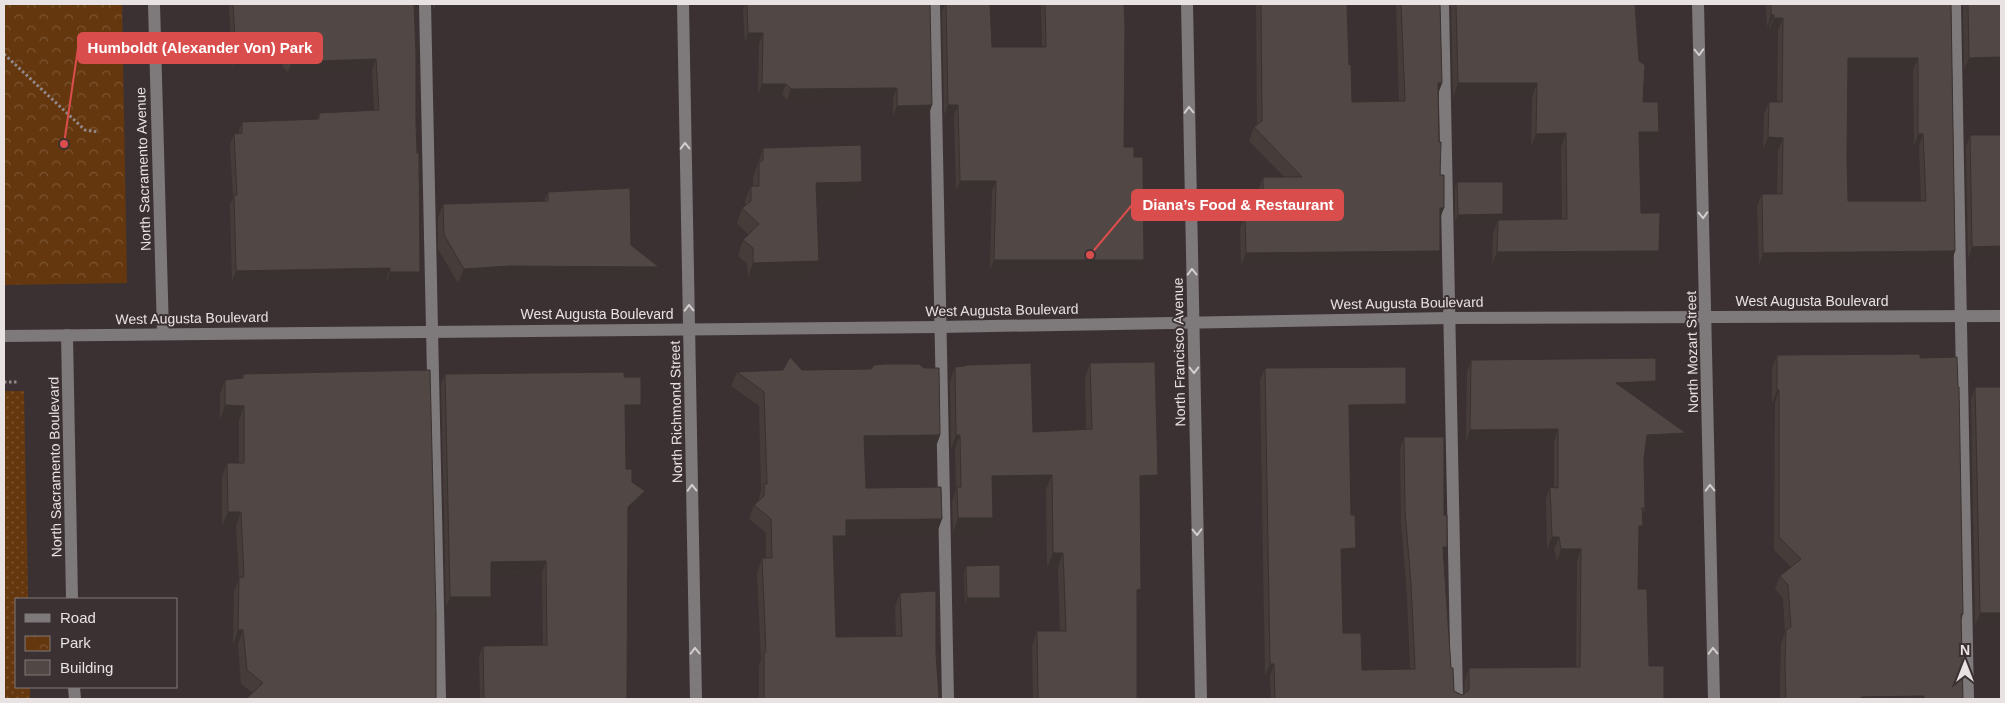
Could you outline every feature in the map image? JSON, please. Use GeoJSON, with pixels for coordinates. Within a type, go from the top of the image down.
{"type":"FeatureCollection","features":[{"type":"Feature","properties":{"kind":"street","name":"North Sacramento Avenue"},"geometry":{"type":"LineString","coordinates":[[154,4],[163,333]]}},
{"type":"Feature","properties":{"kind":"street"},"geometry":{"type":"LineString","coordinates":[[425,4],[440,699]]}},
{"type":"Feature","properties":{"kind":"street","name":"North Richmond Street"},"geometry":{"type":"LineString","coordinates":[[683,4],[696,699]]}},
{"type":"Feature","properties":{"kind":"street"},"geometry":{"type":"LineString","coordinates":[[934,4],[948,699]]}},
{"type":"Feature","properties":{"kind":"street","name":"North Francisco Avenue"},"geometry":{"type":"LineString","coordinates":[[1187,4],[1201,699]]}},
{"type":"Feature","properties":{"kind":"street"},"geometry":{"type":"LineString","coordinates":[[1444,4],[1457,699]]}},
{"type":"Feature","properties":{"kind":"street","name":"North Mozart Street"},"geometry":{"type":"LineString","coordinates":[[1698,4],[1714,699]]}},
{"type":"Feature","properties":{"kind":"street"},"geometry":{"type":"LineString","coordinates":[[1955,4],[1968,699]]}},
{"type":"Feature","properties":{"kind":"street","name":"West Augusta Boulevard"},"geometry":{"type":"LineString","coordinates":[[4,336],[940,326],[1449,318],[2001,316]]}},
{"type":"Feature","properties":{"kind":"street","name":"North Sacramento Boulevard"},"geometry":{"type":"LineString","coordinates":[[67,335],[72,598]]}},
{"type":"Feature","properties":{"kind":"path"},"geometry":{"type":"LineString","coordinates":[[4,54],[85,130],[99,132]]}},
{"type":"Feature","properties":{"kind":"path"},"geometry":{"type":"LineString","coordinates":[[4,382],[18,382]]}},
{"type":"Feature","properties":{"kind":"green space"},"geometry":{"type":"Polygon","coordinates":[[[4,4],[122,4],[127,283],[4,285],[4,4]]]}},
{"type":"Feature","properties":{"kind":"green space"},"geometry":{"type":"Polygon","coordinates":[[[4,391],[24,391],[28,598],[15,598],[15,688],[30,688],[30,699],[4,699],[4,391]]]}},
{"type":"Feature","properties":{"kind":"building"},"geometry":{"type":"Polygon","coordinates":[[[233,4],[414,4],[417,153],[419,153],[420,272],[390,272],[390,268],[236,271],[234,195],[237,195],[234,134],[242,133],[242,122],[319,119],[319,113],[379,110],[376,59],[292,62],[286,56],[236,57],[233,4]]]}},
{"type":"Feature","properties":{"kind":"building"},"geometry":{"type":"Polygon","coordinates":[[[747,4],[930,4],[932,105],[897,106],[897,88],[791,89],[786,84],[762,84],[763,33],[748,33],[747,4]]]}},
{"type":"Feature","properties":{"kind":"building"},"geometry":{"type":"Polygon","coordinates":[[[946,4],[990,4],[992,47],[1046,47],[1045,4],[1124,4],[1124,147],[1134,147],[1134,157],[1143,157],[1144,260],[994,260],[996,181],[960,181],[958,105],[948,105],[946,4]]]}},
{"type":"Feature","properties":{"kind":"building"},"geometry":{"type":"Polygon","coordinates":[[[1261,4],[1347,4],[1352,102],[1405,101],[1401,4],[1440,4],[1442,83],[1438,83],[1439,142],[1441,142],[1440,175],[1444,175],[1444,208],[1440,208],[1440,251],[1246,253],[1245,215],[1263,215],[1263,177],[1302,177],[1254,127],[1262,121],[1261,4]]]}},
{"type":"Feature","properties":{"kind":"building"},"geometry":{"type":"Polygon","coordinates":[[[1456,4],[1635,4],[1639,61],[1645,65],[1643,102],[1658,102],[1659,132],[1639,132],[1641,213],[1660,213],[1659,251],[1497,252],[1498,220],[1567,219],[1566,133],[1536,134],[1537,83],[1458,83],[1456,4]]]}},
{"type":"Feature","properties":{"kind":"building"},"geometry":{"type":"Polygon","coordinates":[[[1771,4],[1951,4],[1955,251],[1763,253],[1762,194],[1782,194],[1783,138],[1768,137],[1769,102],[1782,102],[1783,18],[1774,18],[1774,15],[1771,15],[1771,4]],[[1848,58],[1848,201],[1926,201],[1923,134],[1918,134],[1918,58],[1848,58]]]}},
{"type":"Feature","properties":{"kind":"building"},"geometry":{"type":"Polygon","coordinates":[[[1968,4],[2001,4],[2001,57],[1969,58],[1968,4]]]}},
{"type":"Feature","properties":{"kind":"building"},"geometry":{"type":"Polygon","coordinates":[[[1970,135],[2001,135],[2001,246],[1972,247],[1970,135]]]}},
{"type":"Feature","properties":{"kind":"building"},"geometry":{"type":"Polygon","coordinates":[[[861,145],[862,182],[816,183],[819,261],[753,263],[753,248],[743,240],[759,224],[742,208],[751,201],[751,186],[759,186],[759,163],[763,160],[763,148],[861,145]]]}},
{"type":"Feature","properties":{"kind":"building"},"geometry":{"type":"Polygon","coordinates":[[[1457,182],[1503,182],[1503,214],[1458,215],[1457,182]]]}},
{"type":"Feature","properties":{"kind":"building"},"geometry":{"type":"Polygon","coordinates":[[[630,188],[631,245],[659,267],[509,266],[464,269],[444,235],[443,204],[548,201],[548,192],[630,188]]]}},
{"type":"Feature","properties":{"kind":"building"},"geometry":{"type":"Polygon","coordinates":[[[1920,354],[1920,358],[1957,357],[1963,699],[1924,699],[1924,696],[1861,697],[1861,699],[1786,699],[1786,630],[1791,627],[1788,585],[1780,576],[1801,559],[1779,537],[1779,390],[1777,390],[1777,355],[1920,354]]]}},
{"type":"Feature","properties":{"kind":"building"},"geometry":{"type":"Polygon","coordinates":[[[790,357],[802,370],[871,369],[874,365],[886,364],[919,364],[924,368],[939,368],[940,435],[864,436],[866,488],[941,487],[942,519],[846,520],[846,536],[833,536],[836,637],[902,636],[900,593],[936,591],[936,653],[939,699],[764,699],[764,652],[766,652],[762,558],[772,558],[771,519],[754,505],[764,496],[764,484],[767,484],[764,392],[737,372],[783,370],[790,357]]]}},
{"type":"Feature","properties":{"kind":"building"},"geometry":{"type":"Polygon","coordinates":[[[1656,358],[1656,381],[1616,383],[1686,433],[1647,435],[1644,459],[1645,508],[1642,508],[1643,526],[1639,526],[1638,589],[1647,589],[1649,666],[1664,666],[1664,699],[1275,699],[1274,664],[1270,664],[1265,368],[1406,367],[1406,404],[1349,405],[1351,515],[1355,515],[1356,548],[1341,549],[1343,633],[1361,633],[1362,670],[1415,669],[1405,511],[1404,437],[1444,437],[1444,515],[1447,515],[1447,547],[1443,547],[1451,668],[1453,668],[1454,691],[1462,695],[1469,690],[1469,668],[1580,667],[1581,549],[1561,549],[1559,537],[1552,537],[1550,487],[1558,488],[1558,429],[1470,430],[1471,360],[1656,358]]]}},
{"type":"Feature","properties":{"kind":"building"},"geometry":{"type":"Polygon","coordinates":[[[1155,362],[1158,475],[1140,476],[1141,589],[1137,590],[1137,699],[1038,699],[1037,631],[1066,631],[1063,553],[1053,553],[1052,475],[992,476],[993,518],[958,518],[957,487],[961,487],[960,435],[956,435],[955,367],[1031,363],[1033,432],[1092,429],[1090,363],[1155,362]]]}},
{"type":"Feature","properties":{"kind":"building"},"geometry":{"type":"Polygon","coordinates":[[[430,370],[436,614],[436,699],[246,699],[263,683],[247,670],[243,630],[238,630],[239,577],[244,577],[241,512],[228,512],[227,463],[244,463],[244,406],[225,405],[225,380],[243,378],[243,374],[430,370]]]}},
{"type":"Feature","properties":{"kind":"building"},"geometry":{"type":"Polygon","coordinates":[[[624,372],[624,377],[641,377],[641,405],[625,405],[626,469],[632,469],[632,482],[645,491],[628,507],[627,699],[484,699],[483,646],[547,645],[546,561],[491,562],[491,597],[450,597],[445,374],[624,372]]]}},
{"type":"Feature","properties":{"kind":"building"},"geometry":{"type":"Polygon","coordinates":[[[1975,387],[2001,387],[2001,613],[1980,613],[1975,387]]]}},
{"type":"Feature","properties":{"kind":"building"},"geometry":{"type":"Polygon","coordinates":[[[1000,565],[1000,598],[967,598],[966,566],[1000,565]]]}},
{"type":"Feature","properties":{"kind":"place","name":"Humboldt (Alexander Von) Park"},"geometry":{"type":"Point","coordinates":[64,144]}},
{"type":"Feature","properties":{"kind":"place","name":"Diana’s Food & Restaurant"},"geometry":{"type":"Point","coordinates":[1090,255]}}]}
